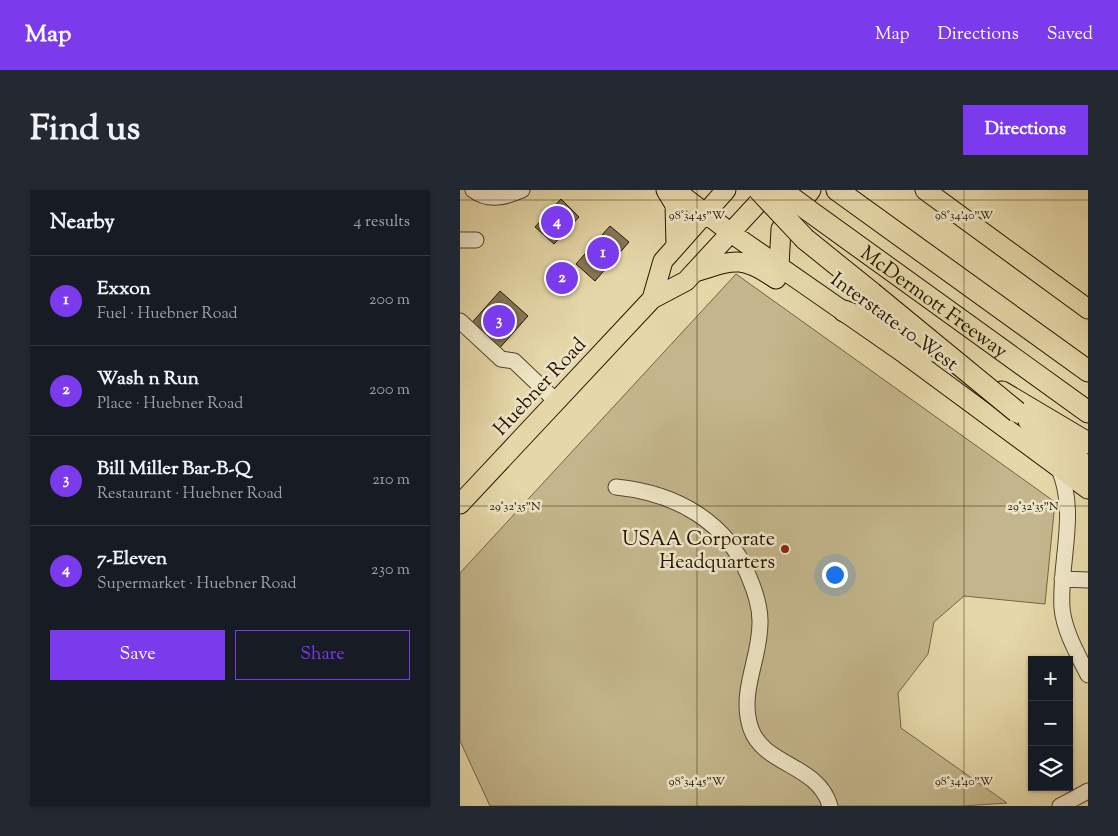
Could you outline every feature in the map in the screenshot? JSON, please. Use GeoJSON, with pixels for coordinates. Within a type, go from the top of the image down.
{"type":"FeatureCollection","features":[{"type":"Feature","properties":{"kind":"highway"},"geometry":{"type":"LineString","coordinates":[[758,190],[805,239],[1088,468]]}},
{"type":"Feature","properties":{"kind":"highway","name":"McDermott Freeway"},"geometry":{"type":"LineString","coordinates":[[781,190],[810,200],[1088,412]]}},
{"type":"Feature","properties":{"kind":"highway","name":"McDermott Freeway"},"geometry":{"type":"LineString","coordinates":[[837,190],[1088,371]]}},
{"type":"Feature","properties":{"kind":"highway"},"geometry":{"type":"LineString","coordinates":[[844,311],[904,334],[1088,443]]}},
{"type":"Feature","properties":{"kind":"main road"},"geometry":{"type":"LineString","coordinates":[[666,190],[675,205],[676,245]]}},
{"type":"Feature","properties":{"kind":"main road","name":"Interstate 10 West"},"geometry":{"type":"LineString","coordinates":[[675,190],[732,233],[905,354],[1088,489]]}},
{"type":"Feature","properties":{"kind":"main road","name":"Huebner Road"},"geometry":{"type":"LineString","coordinates":[[652,299],[663,261],[726,190]]}},
{"type":"Feature","properties":{"kind":"main road","name":"Huebner Road"},"geometry":{"type":"LineString","coordinates":[[460,503],[652,299],[686,282],[770,190]]}},
{"type":"Feature","properties":{"kind":"main road"},"geometry":{"type":"LineString","coordinates":[[925,190],[1088,309]]}},
{"type":"Feature","properties":{"kind":"main road"},"geometry":{"type":"LineString","coordinates":[[779,266],[781,229],[810,200]]}},
{"type":"Feature","properties":{"kind":"main road"},"geometry":{"type":"LineString","coordinates":[[694,272],[735,260],[747,261],[876,347],[905,354]]}},
{"type":"Feature","properties":{"kind":"lane"},"geometry":{"type":"LineString","coordinates":[[473,190],[477,194],[500,199],[522,190]]}},
{"type":"Feature","properties":{"kind":"lane"},"geometry":{"type":"LineString","coordinates":[[460,240],[476,240]]}},
{"type":"Feature","properties":{"kind":"lane"},"geometry":{"type":"LineString","coordinates":[[460,321],[501,359],[514,361],[556,401]]}},
{"type":"Feature","properties":{"kind":"lane"},"geometry":{"type":"LineString","coordinates":[[1059,469],[1066,485],[1069,517],[1065,533],[1062,610],[1074,647],[1088,676]]}},
{"type":"Feature","properties":{"kind":"lane"},"geometry":{"type":"LineString","coordinates":[[616,487],[643,490],[680,503],[713,524],[742,557],[755,591],[760,621],[758,651],[748,685],[746,710],[751,731],[767,751],[814,779],[826,794],[830,806]]}},
{"type":"Feature","properties":{"kind":"lane"},"geometry":{"type":"LineString","coordinates":[[1062,579],[1088,580]]}},
{"type":"Feature","properties":{"kind":"lane"},"geometry":{"type":"LineString","coordinates":[[1060,806],[1088,791]]}},
{"type":"Feature","properties":{"kind":"shaded area","name":"USAA Corporate Headquarters"},"geometry":{"type":"Polygon","coordinates":[[[736,274],[1055,502],[1045,604],[964,596],[934,622],[928,654],[898,693],[901,728],[1007,803],[963,806],[490,806],[460,741],[460,573],[736,274]]]}},
{"type":"Feature","properties":{"kind":"building"},"geometry":{"type":"Polygon","coordinates":[[[561,199],[579,217],[554,244],[535,227],[561,199]]]}},
{"type":"Feature","properties":{"kind":"building"},"geometry":{"type":"Polygon","coordinates":[[[610,226],[629,242],[595,281],[576,264],[610,226]]]}},
{"type":"Feature","properties":{"kind":"building"},"geometry":{"type":"Polygon","coordinates":[[[554,263],[557,265],[559,263],[576,281],[568,291],[546,273],[554,263]]]}},
{"type":"Feature","properties":{"kind":"building"},"geometry":{"type":"Polygon","coordinates":[[[500,291],[528,316],[497,351],[469,326],[500,291]]]}},
{"type":"Feature","properties":{"kind":"place","name":"7-Eleven"},"geometry":{"type":"Point","coordinates":[557,222]}},
{"type":"Feature","properties":{"kind":"place","name":"Exxon"},"geometry":{"type":"Point","coordinates":[603,253]}},
{"type":"Feature","properties":{"kind":"place","name":"Wash n Run"},"geometry":{"type":"Point","coordinates":[562,278]}},
{"type":"Feature","properties":{"kind":"place","name":"Bill Miller Bar-B-Q"},"geometry":{"type":"Point","coordinates":[499,321]}},
{"type":"Feature","properties":{"kind":"place","name":"USAA Corporate Headquarters"},"geometry":{"type":"Point","coordinates":[785,549]}}]}
